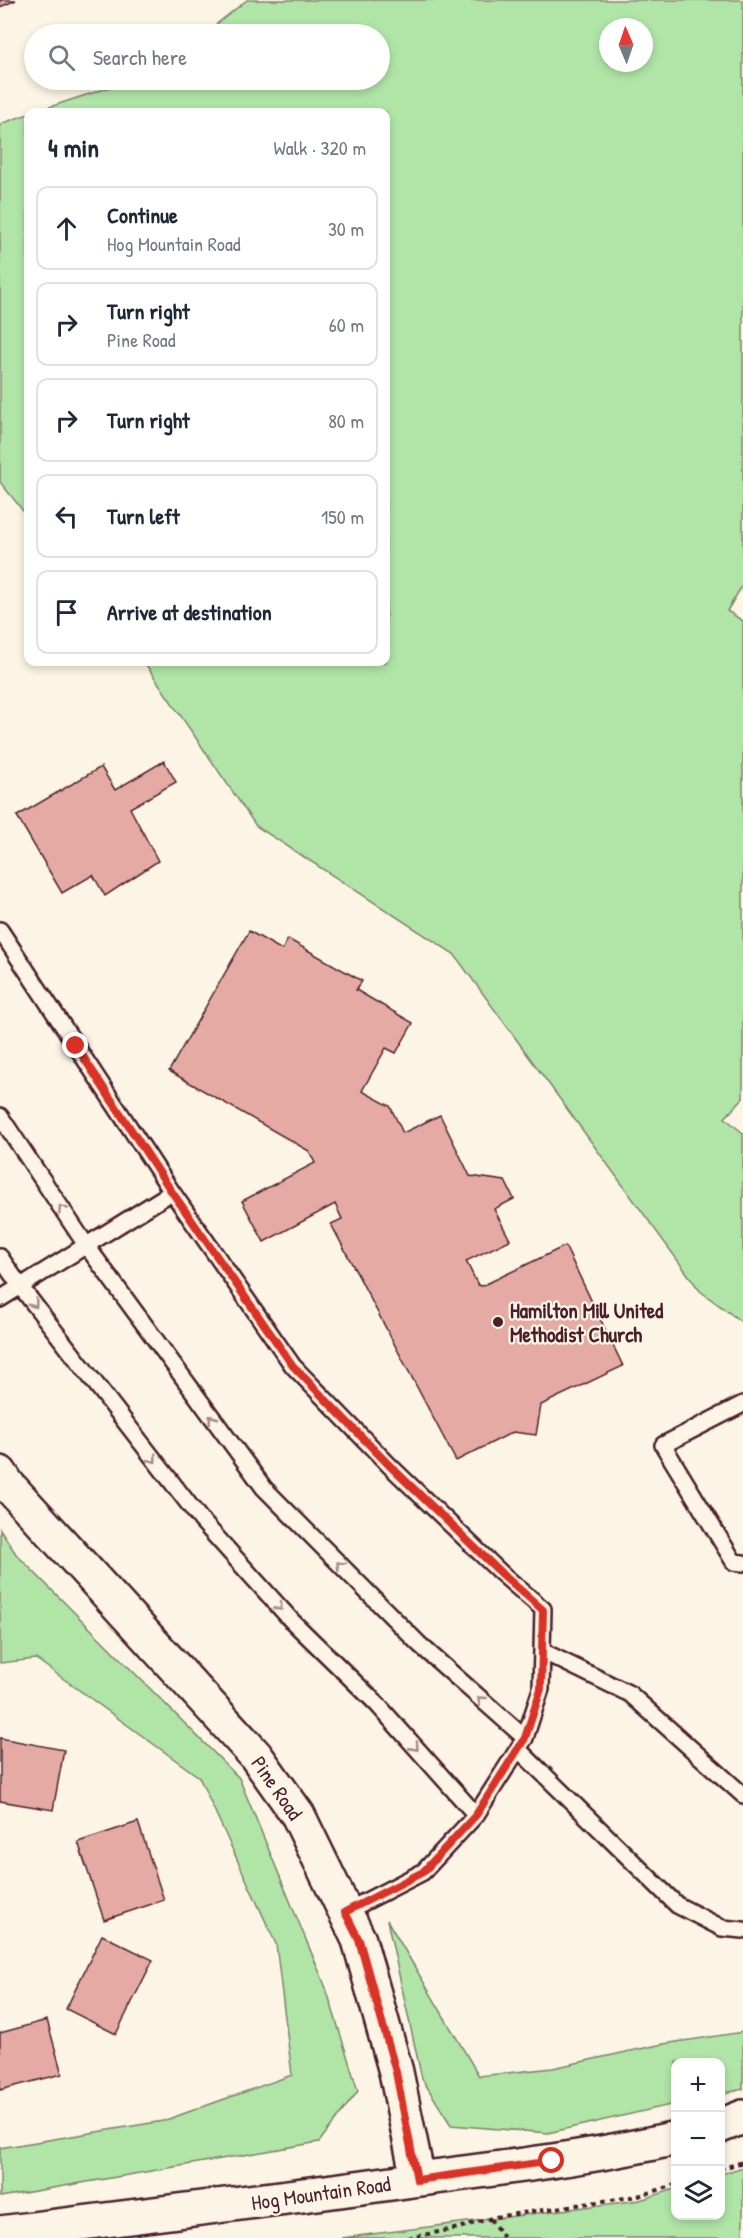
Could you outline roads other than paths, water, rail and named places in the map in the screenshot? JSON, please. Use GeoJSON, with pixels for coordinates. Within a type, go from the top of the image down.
{"type":"FeatureCollection","features":[{"type":"Feature","properties":{"kind":"street","name":"Pine Road"},"geometry":{"type":"LineString","coordinates":[[0,1473],[8,1485],[256,1756],[298,1815],[359,1940],[396,2072],[417,2180]]}},
{"type":"Feature","properties":{"kind":"street"},"geometry":{"type":"LineString","coordinates":[[725,2124],[743,2118]]}},
{"type":"Feature","properties":{"kind":"street","name":"Hog Mountain Road"},"geometry":{"type":"LineString","coordinates":[[0,2233],[417,2180],[552,2161],[671,2139]]}},
{"type":"Feature","properties":{"kind":"lane"},"geometry":{"type":"LineString","coordinates":[[0,930],[172,1192],[293,1366],[389,1465],[501,1573],[543,1610],[541,1689],[522,1744],[476,1815],[423,1872],[345,1912]]}},
{"type":"Feature","properties":{"kind":"lane"},"geometry":{"type":"LineString","coordinates":[[0,1116],[86,1245],[264,1488],[522,1744],[677,1905],[722,1929],[743,1930]]}},
{"type":"Feature","properties":{"kind":"lane"},"geometry":{"type":"LineString","coordinates":[[0,1299],[172,1192]]}},
{"type":"Feature","properties":{"kind":"lane"},"geometry":{"type":"LineString","coordinates":[[0,1257],[201,1520],[292,1621],[377,1704],[476,1815]]}},
{"type":"Feature","properties":{"kind":"lane"},"geometry":{"type":"LineString","coordinates":[[743,1404],[663,1444],[734,1562],[743,1563]]}},
{"type":"Feature","properties":{"kind":"lane"},"geometry":{"type":"LineString","coordinates":[[542,1651],[630,1694],[743,1795]]}},
{"type":"Feature","properties":{"kind":"place","name":"Hamilton Mill United Methodist Church"},"geometry":{"type":"Point","coordinates":[498,1322]}}]}
